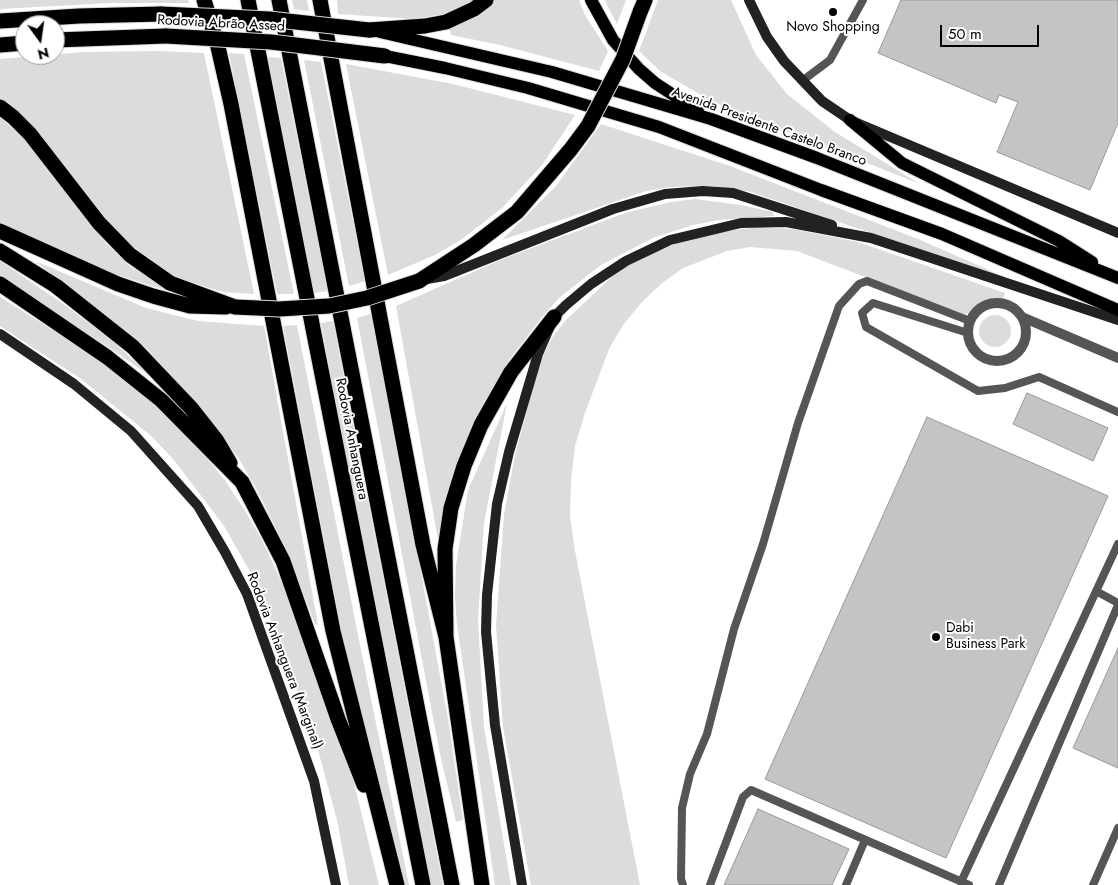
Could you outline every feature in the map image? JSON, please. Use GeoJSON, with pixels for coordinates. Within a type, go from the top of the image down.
{"type":"FeatureCollection","features":[{"type":"Feature","properties":{"kind":"highway"},"geometry":{"type":"LineString","coordinates":[[204,0],[218,47],[231,104],[333,631],[397,885]]}},
{"type":"Feature","properties":{"kind":"highway","name":"Rodovia Anhanguera"},"geometry":{"type":"LineString","coordinates":[[248,0],[422,885]]}},
{"type":"Feature","properties":{"kind":"highway","name":"Rodovia Anhanguera"},"geometry":{"type":"LineString","coordinates":[[279,0],[452,885]]}},
{"type":"Feature","properties":{"kind":"highway"},"geometry":{"type":"LineString","coordinates":[[320,0],[424,545],[446,637],[482,885]]}},
{"type":"Feature","properties":{"kind":"highway"},"geometry":{"type":"LineString","coordinates":[[326,0],[327,37]]}},
{"type":"Feature","properties":{"kind":"highway","name":"Rodovia Abrão Assed"},"geometry":{"type":"LineString","coordinates":[[0,21],[79,16],[161,14],[269,20],[369,30],[425,26],[446,22],[474,9],[486,0]]}},
{"type":"Feature","properties":{"kind":"highway"},"geometry":{"type":"LineString","coordinates":[[0,232],[118,284],[190,306],[279,309],[330,306],[367,298],[419,281],[474,245],[517,212],[571,149],[588,126],[605,96],[642,4]]}},
{"type":"Feature","properties":{"kind":"highway","name":"Rodovia Abrão Assed"},"geometry":{"type":"LineString","coordinates":[[65,40],[166,36],[272,42],[385,56]]}},
{"type":"Feature","properties":{"kind":"highway"},"geometry":{"type":"LineString","coordinates":[[0,45],[15,43]]}},
{"type":"Feature","properties":{"kind":"highway"},"geometry":{"type":"LineString","coordinates":[[0,107],[30,134],[98,223],[130,255],[170,283],[234,307]]}},
{"type":"Feature","properties":{"kind":"highway"},"geometry":{"type":"LineString","coordinates":[[0,252],[56,286],[133,347],[191,408],[217,441],[242,482],[283,561],[338,719],[386,840]]}},
{"type":"Feature","properties":{"kind":"highway"},"geometry":{"type":"LineString","coordinates":[[0,284],[107,357],[162,400],[242,482]]}},
{"type":"Feature","properties":{"kind":"highway"},"geometry":{"type":"LineString","coordinates":[[446,637],[445,549],[451,508],[464,466],[481,425],[511,372],[554,317]]}},
{"type":"Feature","properties":{"kind":"main road"},"geometry":{"type":"LineString","coordinates":[[591,0],[613,40],[639,69],[655,83],[711,119]]}},
{"type":"Feature","properties":{"kind":"main road"},"geometry":{"type":"LineString","coordinates":[[749,0],[767,37],[802,81],[822,101],[850,120],[902,163],[1059,241],[1118,278]]}},
{"type":"Feature","properties":{"kind":"main road","name":"Avenida Presidente Castelo Branco"},"geometry":{"type":"LineString","coordinates":[[369,30],[543,69],[711,119],[817,158],[1118,278]]}},
{"type":"Feature","properties":{"kind":"main road"},"geometry":{"type":"LineString","coordinates":[[385,56],[520,86],[659,127],[821,190],[942,234],[1118,310]]}},
{"type":"Feature","properties":{"kind":"main road"},"geometry":{"type":"LineString","coordinates":[[850,120],[1118,233]]}},
{"type":"Feature","properties":{"kind":"main road"},"geometry":{"type":"LineString","coordinates":[[419,281],[444,276],[613,209],[665,194],[719,191],[746,196],[1118,320]]}},
{"type":"Feature","properties":{"kind":"main road"},"geometry":{"type":"LineString","coordinates":[[522,885],[495,725],[486,632],[487,595],[497,504],[509,452],[536,362],[554,317],[591,284],[626,261],[670,240],[697,232],[741,223],[786,222],[871,238]]}},
{"type":"Feature","properties":{"kind":"main road","name":"Rodovia Anhanguera (Marginal)"},"geometry":{"type":"LineString","coordinates":[[0,334],[74,384],[131,431],[198,506],[247,594],[314,781],[336,885]]}},
{"type":"Feature","properties":{"kind":"street"},"geometry":{"type":"LineString","coordinates":[[1022,317],[1026,336],[1023,345],[1009,358],[990,360],[982,357],[974,350],[968,333],[970,321],[980,308],[998,303],[1007,305],[1022,317],[1118,358]]}},
{"type":"Feature","properties":{"kind":"lane"},"geometry":{"type":"LineString","coordinates":[[802,81],[830,60],[863,0]]}},
{"type":"Feature","properties":{"kind":"lane"},"geometry":{"type":"LineString","coordinates":[[683,885],[681,878],[682,808],[690,774],[708,734],[734,629],[763,544],[798,423],[839,306],[859,284],[866,282],[970,321]]}},
{"type":"Feature","properties":{"kind":"lane"},"geometry":{"type":"LineString","coordinates":[[968,333],[873,304],[862,313],[866,327],[978,391],[1005,388],[1039,377],[1118,412]]}},
{"type":"Feature","properties":{"kind":"lane"},"geometry":{"type":"LineString","coordinates":[[710,885],[743,797],[751,790],[967,884],[1118,544]]}},
{"type":"Feature","properties":{"kind":"lane"},"geometry":{"type":"LineString","coordinates":[[1110,561],[1118,565]]}},
{"type":"Feature","properties":{"kind":"lane"},"geometry":{"type":"LineString","coordinates":[[999,885],[1118,604],[1096,591]]}},
{"type":"Feature","properties":{"kind":"lane"},"geometry":{"type":"LineString","coordinates":[[1093,885],[1118,828]]}},
{"type":"Feature","properties":{"kind":"lane"},"geometry":{"type":"LineString","coordinates":[[846,885],[865,840]]}},
{"type":"Feature","properties":{"kind":"shaded area"},"geometry":{"type":"Polygon","coordinates":[[[0,0],[188,0],[189,3],[111,3],[0,9],[0,0]]]}},
{"type":"Feature","properties":{"kind":"shaded area"},"geometry":{"type":"Polygon","coordinates":[[[292,0],[307,0],[309,11],[294,9],[292,0]]]}},
{"type":"Feature","properties":{"kind":"shaded area"},"geometry":{"type":"Polygon","coordinates":[[[337,0],[475,0],[463,8],[445,14],[412,19],[338,14],[337,0]]]}},
{"type":"Feature","properties":{"kind":"shaded area"},"geometry":{"type":"Polygon","coordinates":[[[495,0],[579,0],[585,15],[608,51],[599,71],[500,45],[451,35],[449,28],[482,11],[495,0]]]}},
{"type":"Feature","properties":{"kind":"shaded area"},"geometry":{"type":"Polygon","coordinates":[[[605,0],[626,0],[617,24],[607,5],[605,0]]]}},
{"type":"Feature","properties":{"kind":"shaded area"},"geometry":{"type":"Polygon","coordinates":[[[658,0],[731,0],[756,55],[787,94],[835,132],[920,184],[711,101],[660,71],[639,51],[658,0]]]}},
{"type":"Feature","properties":{"kind":"shaded area"},"geometry":{"type":"Polygon","coordinates":[[[159,51],[204,53],[254,294],[223,292],[175,277],[122,241],[0,102],[0,59],[15,58],[15,65],[65,65],[65,54],[159,51]]]}},
{"type":"Feature","properties":{"kind":"shaded area"},"geometry":{"type":"Polygon","coordinates":[[[229,53],[244,54],[294,294],[277,294],[229,53]]]}},
{"type":"Feature","properties":{"kind":"shaded area"},"geometry":{"type":"Polygon","coordinates":[[[268,57],[281,58],[328,291],[313,293],[268,57]]]}},
{"type":"Feature","properties":{"kind":"shaded area"},"geometry":{"type":"Polygon","coordinates":[[[304,60],[321,62],[365,281],[349,286],[304,60]]]}},
{"type":"Feature","properties":{"kind":"shaded area"},"geometry":{"type":"Polygon","coordinates":[[[346,64],[453,84],[575,115],[542,165],[502,208],[461,240],[435,255],[388,275],[346,64]]]}},
{"type":"Feature","properties":{"kind":"shaded area"},"geometry":{"type":"Polygon","coordinates":[[[0,117],[27,142],[105,242],[128,265],[171,292],[106,271],[0,223],[0,117]]]}},
{"type":"Feature","properties":{"kind":"shaded area"},"geometry":{"type":"Polygon","coordinates":[[[601,124],[730,166],[918,239],[1021,284],[751,192],[713,186],[670,187],[646,191],[502,240],[556,186],[601,124]]]}},
{"type":"Feature","properties":{"kind":"shaded area"},"geometry":{"type":"Polygon","coordinates":[[[695,199],[741,205],[773,212],[774,216],[719,220],[693,225],[653,238],[601,265],[560,297],[509,360],[476,419],[458,464],[439,545],[396,306],[500,260],[625,213],[671,202],[695,199]]]}},
{"type":"Feature","properties":{"kind":"shaded area"},"geometry":{"type":"Polygon","coordinates":[[[759,227],[793,229],[858,242],[1005,293],[1001,302],[981,304],[965,315],[797,251],[750,247],[727,251],[683,268],[661,284],[641,303],[623,325],[609,349],[575,446],[570,516],[575,551],[640,885],[531,885],[503,727],[496,625],[504,515],[515,455],[538,368],[551,339],[565,321],[618,271],[652,253],[685,240],[719,232],[759,227]]]}},
{"type":"Feature","properties":{"kind":"shaded area"},"geometry":{"type":"Polygon","coordinates":[[[0,261],[62,303],[110,339],[154,379],[113,350],[0,279],[0,261]]]}},
{"type":"Feature","properties":{"kind":"shaded area"},"geometry":{"type":"Polygon","coordinates":[[[35,261],[146,308],[198,321],[264,326],[318,625],[315,624],[287,551],[257,490],[239,459],[196,402],[145,347],[35,261]]]}},
{"type":"Feature","properties":{"kind":"shaded area"},"geometry":{"type":"Polygon","coordinates":[[[0,297],[86,351],[153,401],[202,452],[224,479],[244,509],[262,540],[288,596],[339,738],[354,783],[379,885],[349,885],[337,820],[318,750],[282,645],[248,568],[224,526],[174,460],[150,435],[81,379],[0,326],[0,297]]]}},
{"type":"Feature","properties":{"kind":"shaded area"},"geometry":{"type":"Polygon","coordinates":[[[373,313],[448,719],[463,820],[456,822],[440,754],[357,318],[373,313]]]}},
{"type":"Feature","properties":{"kind":"shaded area"},"geometry":{"type":"Polygon","coordinates":[[[995,315],[1006,320],[1011,331],[1006,342],[995,347],[984,342],[979,331],[984,320],[995,315]]]}},
{"type":"Feature","properties":{"kind":"shaded area"},"geometry":{"type":"Polygon","coordinates":[[[333,321],[443,885],[429,885],[359,527],[321,323],[333,321]]]}},
{"type":"Feature","properties":{"kind":"shaded area"},"geometry":{"type":"Polygon","coordinates":[[[297,325],[409,885],[403,885],[344,644],[283,326],[297,325]]]}},
{"type":"Feature","properties":{"kind":"shaded area"},"geometry":{"type":"Polygon","coordinates":[[[507,403],[484,523],[478,620],[484,727],[511,885],[495,885],[457,625],[455,597],[456,565],[468,490],[507,403]]]}},
{"type":"Feature","properties":{"kind":"building"},"geometry":{"type":"Polygon","coordinates":[[[901,0],[1118,0],[1118,123],[1090,190],[997,152],[1018,102],[999,95],[996,103],[878,53],[901,0]]]}},
{"type":"Feature","properties":{"kind":"building"},"geometry":{"type":"Polygon","coordinates":[[[1027,393],[1108,428],[1093,461],[1013,424],[1027,393]]]}},
{"type":"Feature","properties":{"kind":"building","name":"Dabi Business Park"},"geometry":{"type":"Polygon","coordinates":[[[927,417],[1108,496],[946,858],[765,779],[927,417]]]}},
{"type":"Feature","properties":{"kind":"building"},"geometry":{"type":"Polygon","coordinates":[[[1118,648],[1118,768],[1073,748],[1118,648]]]}},
{"type":"Feature","properties":{"kind":"building"},"geometry":{"type":"Polygon","coordinates":[[[758,809],[849,849],[832,885],[724,885],[758,809]]]}},
{"type":"Feature","properties":{"kind":"place","name":"Novo Shopping"},"geometry":{"type":"Point","coordinates":[833,12]}},
{"type":"Feature","properties":{"kind":"place","name":"Dabi Business Park"},"geometry":{"type":"Point","coordinates":[936,637]}}]}
